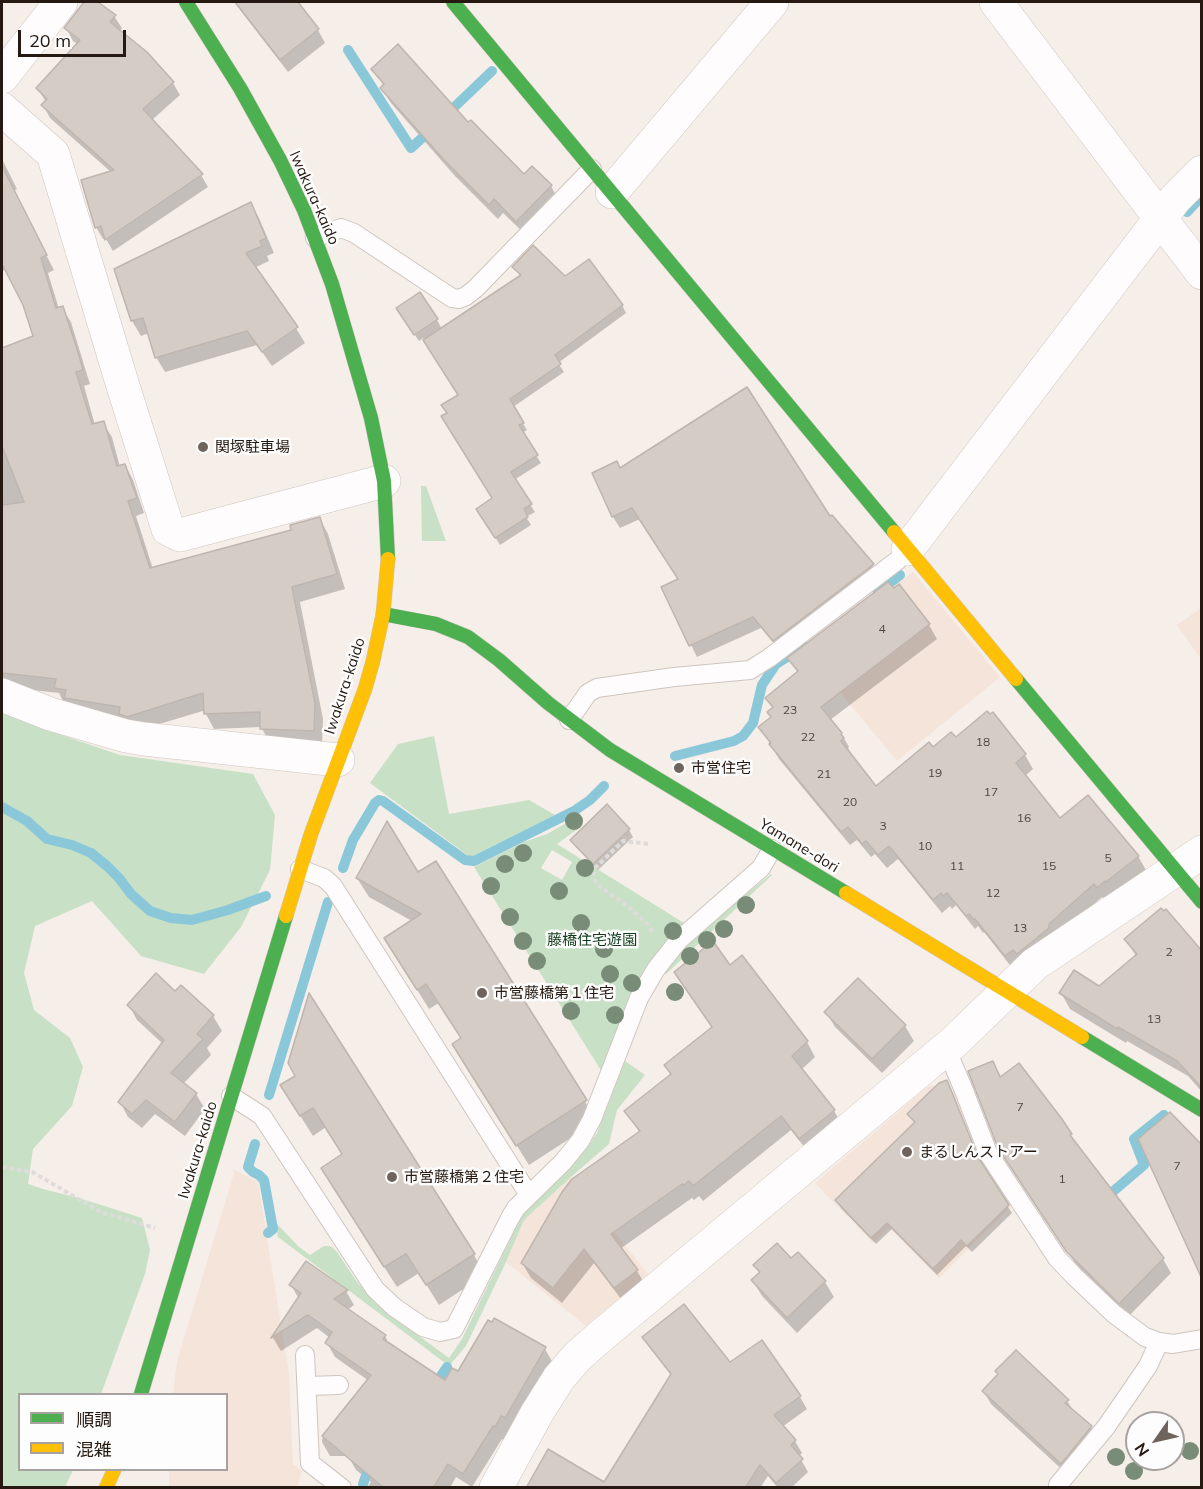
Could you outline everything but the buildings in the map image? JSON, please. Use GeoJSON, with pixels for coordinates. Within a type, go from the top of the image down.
{"type":"FeatureCollection","features":[{"type":"Feature","properties":{"kind":"street"},"geometry":{"type":"LineString","coordinates":[[2,77],[61,2]]}},
{"type":"Feature","properties":{"kind":"street","name":"Iwakura-kaido"},"geometry":{"type":"LineString","coordinates":[[142,1393],[311,834],[365,689],[383,614],[388,556],[384,481],[371,418],[332,284],[296,193],[276,152],[240,88],[186,2]]}},
{"type":"Feature","properties":{"kind":"street"},"geometry":{"type":"LineString","coordinates":[[453,2],[1202,902]]}},
{"type":"Feature","properties":{"kind":"street"},"geometry":{"type":"LineString","coordinates":[[602,181],[772,2]]}},
{"type":"Feature","properties":{"kind":"street"},"geometry":{"type":"LineString","coordinates":[[996,2],[1202,273]]}},
{"type":"Feature","properties":{"kind":"street"},"geometry":{"type":"LineString","coordinates":[[2,109],[53,154],[168,529],[180,535],[384,481]]}},
{"type":"Feature","properties":{"kind":"street"},"geometry":{"type":"LineString","coordinates":[[908,549],[1176,198],[1202,172]]}},
{"type":"Feature","properties":{"kind":"street","name":"Yamane-dori"},"geometry":{"type":"LineString","coordinates":[[383,614],[436,624],[468,638],[499,660],[569,720],[610,750],[1202,1110]]}},
{"type":"Feature","properties":{"kind":"street"},"geometry":{"type":"LineString","coordinates":[[2,694],[50,714],[126,736],[338,760]]}},
{"type":"Feature","properties":{"kind":"street"},"geometry":{"type":"LineString","coordinates":[[496,1488],[537,1413],[559,1378],[578,1356],[946,1048],[1035,964],[1202,852]]}},
{"type":"Feature","properties":{"kind":"street"},"geometry":{"type":"LineString","coordinates":[[106,1488],[114,1471]]}},
{"type":"Feature","properties":{"kind":"lane"},"geometry":{"type":"LineString","coordinates":[[315,238],[341,228],[354,233],[452,298],[459,299],[475,289],[602,181]]}},
{"type":"Feature","properties":{"kind":"lane"},"geometry":{"type":"LineString","coordinates":[[569,720],[588,693],[597,688],[674,677],[750,670],[898,560],[908,549]]}},
{"type":"Feature","properties":{"kind":"lane"},"geometry":{"type":"LineString","coordinates":[[231,1096],[262,1116],[375,1289],[394,1307],[423,1327],[440,1332],[454,1329],[516,1208],[563,1162],[580,1141],[592,1119],[639,998],[656,969],[679,939],[761,868],[772,849]]}},
{"type":"Feature","properties":{"kind":"lane"},"geometry":{"type":"LineString","coordinates":[[300,869],[324,879],[333,886],[529,1195]]}},
{"type":"Feature","properties":{"kind":"lane"},"geometry":{"type":"LineString","coordinates":[[946,1048],[988,1153],[1057,1258],[1114,1314],[1146,1336],[1159,1342],[1173,1344],[1202,1340]]}},
{"type":"Feature","properties":{"kind":"lane"},"geometry":{"type":"LineString","coordinates":[[1059,1485],[1106,1427],[1148,1366],[1159,1342]]}},
{"type":"Feature","properties":{"kind":"lane"},"geometry":{"type":"LineString","coordinates":[[305,1355],[310,1463],[342,1488]]}},
{"type":"Feature","properties":{"kind":"lane"},"geometry":{"type":"LineString","coordinates":[[307,1386],[339,1385]]}},
{"type":"Feature","properties":{"kind":"path"},"geometry":{"type":"LineString","coordinates":[[648,844],[623,841],[595,868],[594,877],[596,883],[630,908],[647,924],[656,936],[658,945],[668,954]]}},
{"type":"Feature","properties":{"kind":"path"},"geometry":{"type":"LineString","coordinates":[[2,1167],[32,1172],[101,1212],[157,1228]]}},
{"type":"Feature","properties":{"kind":"shaded area"},"geometry":{"type":"Polygon","coordinates":[[[913,572],[1000,677],[897,761],[806,651],[913,572]]]}},
{"type":"Feature","properties":{"kind":"shaded area"},"geometry":{"type":"Polygon","coordinates":[[[1201,608],[1201,659],[1177,625],[1201,608]]]}},
{"type":"Feature","properties":{"kind":"shaded area"},"geometry":{"type":"Polygon","coordinates":[[[930,1085],[956,1092],[1012,1205],[939,1278],[889,1228],[873,1243],[815,1183],[930,1085]]]}},
{"type":"Feature","properties":{"kind":"shaded area"},"geometry":{"type":"Polygon","coordinates":[[[235,1170],[258,1182],[289,1374],[293,1464],[302,1471],[297,1487],[169,1488],[169,1471],[228,1471],[228,1393],[173,1393],[177,1361],[235,1170]]]}},
{"type":"Feature","properties":{"kind":"shaded area"},"geometry":{"type":"Polygon","coordinates":[[[571,1177],[648,1274],[586,1326],[506,1262],[524,1220],[571,1177]]]}},
{"type":"Feature","properties":{"kind":"green space"},"geometry":{"type":"Polygon","coordinates":[[[421,486],[426,486],[446,541],[422,541],[421,486]]]}},
{"type":"Feature","properties":{"kind":"green space"},"geometry":{"type":"Polygon","coordinates":[[[2,712],[120,755],[253,774],[275,815],[270,870],[241,927],[204,974],[141,956],[92,901],[35,926],[24,973],[34,1010],[70,1038],[83,1067],[72,1106],[33,1149],[28,1184],[142,1218],[150,1250],[145,1274],[101,1393],[18,1393],[18,1471],[73,1471],[65,1487],[2,1487],[2,712]]]}},
{"type":"Feature","properties":{"kind":"green space"},"geometry":{"type":"Polygon","coordinates":[[[434,736],[449,814],[529,800],[555,815],[470,857],[370,783],[398,744],[434,736]]]}},
{"type":"Feature","properties":{"kind":"green space","name":"藤橋住宅遊園"},"geometry":{"type":"Polygon","coordinates":[[[577,817],[583,825],[557,844],[684,923],[674,934],[602,1072],[474,867],[524,842],[547,834],[577,817]],[[552,850],[541,868],[562,880],[572,862],[552,850]]]}},
{"type":"Feature","properties":{"kind":"green space"},"geometry":{"type":"Polygon","coordinates":[[[772,875],[665,973],[687,944],[772,875]]]}},
{"type":"Feature","properties":{"kind":"green space"},"geometry":{"type":"Polygon","coordinates":[[[625,1061],[645,1075],[617,1110],[609,1144],[524,1220],[466,1346],[449,1366],[278,1237],[275,1222],[310,1255],[324,1246],[332,1247],[375,1303],[449,1358],[462,1339],[522,1215],[570,1167],[597,1133],[625,1061]]]}},
{"type":"Feature","properties":{"kind":"waterway"},"geometry":{"type":"LineString","coordinates":[[348,50],[411,148],[433,128]]}},
{"type":"Feature","properties":{"kind":"waterway"},"geometry":{"type":"LineString","coordinates":[[446,115],[492,71]]}},
{"type":"Feature","properties":{"kind":"waterway"},"geometry":{"type":"LineString","coordinates":[[1187,212],[1202,196]]}},
{"type":"Feature","properties":{"kind":"waterway"},"geometry":{"type":"LineString","coordinates":[[878,592],[900,575]]}},
{"type":"Feature","properties":{"kind":"waterway"},"geometry":{"type":"LineString","coordinates":[[675,756],[734,741],[743,736],[753,723],[762,685],[776,664],[805,646]]}},
{"type":"Feature","properties":{"kind":"waterway"},"geometry":{"type":"LineString","coordinates":[[343,868],[353,840],[379,800],[465,860],[474,861],[574,811],[604,786]]}},
{"type":"Feature","properties":{"kind":"waterway"},"geometry":{"type":"LineString","coordinates":[[2,807],[27,821],[47,839],[72,845],[91,853],[107,866],[131,894],[150,911],[171,918],[192,920],[266,896]]}},
{"type":"Feature","properties":{"kind":"waterway"},"geometry":{"type":"LineString","coordinates":[[269,1095],[328,902]]}},
{"type":"Feature","properties":{"kind":"waterway"},"geometry":{"type":"LineString","coordinates":[[1103,1200],[1144,1165],[1134,1139],[1164,1115]]}},
{"type":"Feature","properties":{"kind":"waterway"},"geometry":{"type":"LineString","coordinates":[[255,1144],[248,1167],[264,1180],[273,1229],[268,1233]]}},
{"type":"Feature","properties":{"kind":"waterway"},"geometry":{"type":"LineString","coordinates":[[432,1389],[447,1367]]}},
{"type":"Feature","properties":{"kind":"waterway"},"geometry":{"type":"LineString","coordinates":[[363,1484],[371,1462]]}},
{"type":"Feature","properties":{"kind":"traffic: fast"},"geometry":{"type":"LineString","coordinates":[[186,2],[240,88],[280,160],[304,210],[332,284],[371,418],[384,481],[388,559]]}},
{"type":"Feature","properties":{"kind":"traffic: fast"},"geometry":{"type":"LineString","coordinates":[[453,2],[894,532]]}},
{"type":"Feature","properties":{"kind":"traffic: fast"},"geometry":{"type":"LineString","coordinates":[[383,614],[436,624],[468,637],[499,660],[548,703],[610,750],[846,893]]}},
{"type":"Feature","properties":{"kind":"traffic: fast"},"geometry":{"type":"LineString","coordinates":[[1016,679],[1202,902]]}},
{"type":"Feature","properties":{"kind":"traffic: fast"},"geometry":{"type":"LineString","coordinates":[[141,1393],[286,916]]}},
{"type":"Feature","properties":{"kind":"traffic: fast"},"geometry":{"type":"LineString","coordinates":[[1082,1037],[1202,1110]]}},
{"type":"Feature","properties":{"kind":"traffic: slow"},"geometry":{"type":"LineString","coordinates":[[894,532],[1016,679]]}},
{"type":"Feature","properties":{"kind":"traffic: slow"},"geometry":{"type":"LineString","coordinates":[[286,916],[311,834],[365,689],[383,614],[388,559]]}},
{"type":"Feature","properties":{"kind":"traffic: slow"},"geometry":{"type":"LineString","coordinates":[[846,893],[1082,1037]]}},
{"type":"Feature","properties":{"kind":"traffic: slow"},"geometry":{"type":"LineString","coordinates":[[106,1488],[114,1471]]}},
{"type":"Feature","properties":{"kind":"place","name":"関塚駐車場"},"geometry":{"type":"Point","coordinates":[203,447]}},
{"type":"Feature","properties":{"kind":"place","name":"市営住宅"},"geometry":{"type":"Point","coordinates":[679,768]}},
{"type":"Feature","properties":{"kind":"place","name":"市営藤橋第１住宅"},"geometry":{"type":"Point","coordinates":[482,993]}},
{"type":"Feature","properties":{"kind":"place","name":"まるしんストアー"},"geometry":{"type":"Point","coordinates":[907,1152]}},
{"type":"Feature","properties":{"kind":"place","name":"市営藤橋第２住宅"},"geometry":{"type":"Point","coordinates":[392,1177]}}]}
